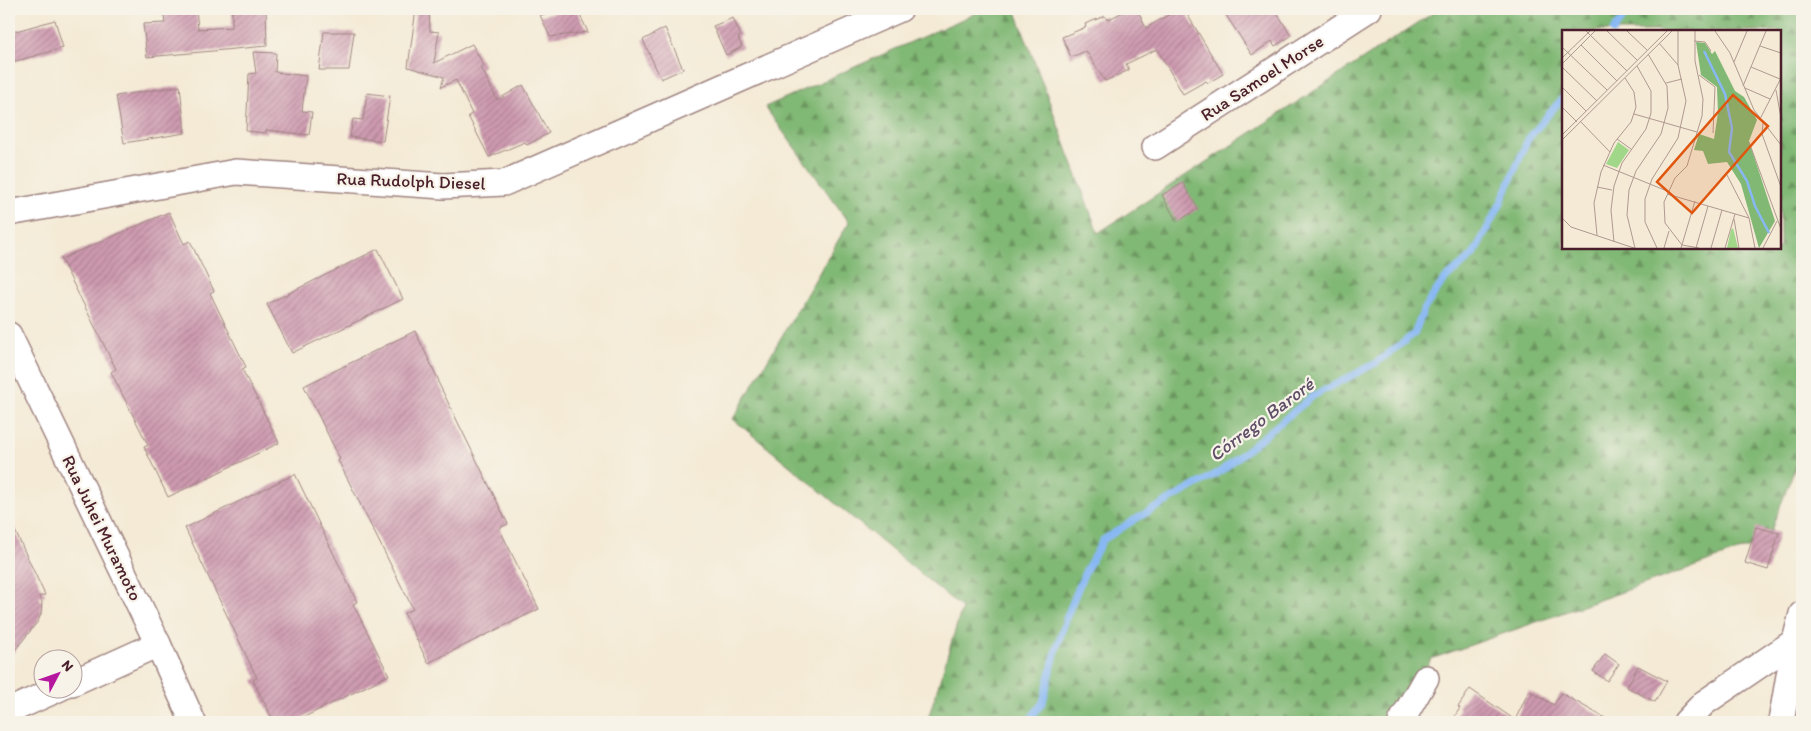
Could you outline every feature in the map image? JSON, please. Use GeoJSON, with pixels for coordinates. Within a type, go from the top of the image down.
{"type":"FeatureCollection","features":[{"type":"Feature","properties":{"kind":"street","name":"Rua Rudolph Diesel"},"geometry":{"type":"LineString","coordinates":[[9,213],[236,172],[443,186],[504,183],[900,9]]}},
{"type":"Feature","properties":{"kind":"street","name":"Rua Samoel Morse"},"geometry":{"type":"LineString","coordinates":[[1155,147],[1369,9]]}},
{"type":"Feature","properties":{"kind":"street","name":"Rua Juhei Muramoto"},"geometry":{"type":"LineString","coordinates":[[9,335],[158,644],[193,722]]}},
{"type":"Feature","properties":{"kind":"street"},"geometry":{"type":"LineString","coordinates":[[1781,722],[1795,641],[1802,614]]}},
{"type":"Feature","properties":{"kind":"street"},"geometry":{"type":"LineString","coordinates":[[1686,722],[1704,703],[1795,641]]}},
{"type":"Feature","properties":{"kind":"street"},"geometry":{"type":"LineString","coordinates":[[82,678],[158,644]]}},
{"type":"Feature","properties":{"kind":"street"},"geometry":{"type":"LineString","coordinates":[[1401,722],[1426,678]]}},
{"type":"Feature","properties":{"kind":"street"},"geometry":{"type":"LineString","coordinates":[[9,711],[38,698]]}},
{"type":"Feature","properties":{"kind":"green space"},"geometry":{"type":"Polygon","coordinates":[[[985,9],[1015,9],[1098,233],[1439,9],[1802,9],[1802,449],[1767,541],[1431,659],[1393,722],[927,722],[962,608],[733,419],[849,222],[765,107],[985,9]]]}},
{"type":"Feature","properties":{"kind":"building"},"geometry":{"type":"Polygon","coordinates":[[[163,9],[196,9],[198,29],[232,27],[232,9],[266,9],[267,46],[147,57],[143,24],[165,23],[163,9]]]}},
{"type":"Feature","properties":{"kind":"building"},"geometry":{"type":"Polygon","coordinates":[[[416,9],[429,9],[430,31],[439,32],[434,63],[472,44],[484,66],[481,67],[497,100],[523,85],[549,133],[527,145],[525,142],[489,157],[468,116],[472,114],[456,80],[441,87],[444,77],[408,67],[416,9]]]}},
{"type":"Feature","properties":{"kind":"building"},"geometry":{"type":"Polygon","coordinates":[[[577,9],[588,32],[550,37],[540,15],[577,9]]]}},
{"type":"Feature","properties":{"kind":"building"},"geometry":{"type":"Polygon","coordinates":[[[1129,9],[1137,9],[1146,28],[1179,9],[1184,9],[1223,74],[1183,94],[1157,49],[1126,64],[1129,70],[1105,81],[1086,51],[1071,57],[1062,37],[1086,27],[1085,24],[1105,16],[1107,20],[1129,9]]]}},
{"type":"Feature","properties":{"kind":"building"},"geometry":{"type":"Polygon","coordinates":[[[1222,9],[1275,9],[1291,36],[1275,46],[1272,41],[1252,55],[1222,9]]]}},
{"type":"Feature","properties":{"kind":"building"},"geometry":{"type":"Polygon","coordinates":[[[733,18],[741,36],[738,37],[742,47],[726,55],[713,26],[733,18]]]}},
{"type":"Feature","properties":{"kind":"building"},"geometry":{"type":"Polygon","coordinates":[[[55,20],[63,48],[9,63],[9,33],[55,20]]]}},
{"type":"Feature","properties":{"kind":"building"},"geometry":{"type":"Polygon","coordinates":[[[665,28],[683,69],[661,79],[643,40],[665,28]]]}},
{"type":"Feature","properties":{"kind":"building"},"geometry":{"type":"Polygon","coordinates":[[[324,32],[354,32],[349,70],[319,70],[324,32]]]}},
{"type":"Feature","properties":{"kind":"building"},"geometry":{"type":"Polygon","coordinates":[[[253,52],[276,53],[275,72],[306,76],[302,111],[312,112],[309,135],[266,130],[266,133],[246,131],[249,74],[256,73],[253,52]]]}},
{"type":"Feature","properties":{"kind":"building"},"geometry":{"type":"Polygon","coordinates":[[[180,86],[185,133],[124,143],[116,96],[180,86]]]}},
{"type":"Feature","properties":{"kind":"building"},"geometry":{"type":"Polygon","coordinates":[[[367,93],[390,96],[383,141],[350,137],[353,119],[363,120],[367,93]]]}},
{"type":"Feature","properties":{"kind":"building"},"geometry":{"type":"Polygon","coordinates":[[[1183,183],[1198,209],[1177,222],[1162,195],[1183,183]]]}},
{"type":"Feature","properties":{"kind":"building"},"geometry":{"type":"Polygon","coordinates":[[[169,212],[184,244],[190,241],[214,291],[210,293],[246,367],[242,369],[279,443],[168,497],[144,447],[148,445],[111,372],[116,369],[61,259],[169,212]]]}},
{"type":"Feature","properties":{"kind":"building"},"geometry":{"type":"Polygon","coordinates":[[[378,249],[403,299],[292,353],[267,304],[378,249]]]}},
{"type":"Feature","properties":{"kind":"building"},"geometry":{"type":"Polygon","coordinates":[[[415,331],[508,524],[499,528],[539,609],[428,663],[404,613],[413,609],[338,460],[340,459],[304,386],[415,331]]]}},
{"type":"Feature","properties":{"kind":"building"},"geometry":{"type":"Polygon","coordinates":[[[295,474],[357,602],[353,604],[389,675],[294,722],[274,722],[253,680],[257,678],[185,528],[295,474]]]}},
{"type":"Feature","properties":{"kind":"building"},"geometry":{"type":"Polygon","coordinates":[[[9,518],[45,595],[39,597],[42,602],[38,621],[9,658],[9,518]]]}},
{"type":"Feature","properties":{"kind":"building"},"geometry":{"type":"Polygon","coordinates":[[[1756,527],[1779,533],[1768,570],[1745,563],[1756,527]]]}},
{"type":"Feature","properties":{"kind":"building"},"geometry":{"type":"Polygon","coordinates":[[[1605,654],[1619,664],[1607,681],[1593,671],[1605,654]]]}},
{"type":"Feature","properties":{"kind":"building"},"geometry":{"type":"Polygon","coordinates":[[[1638,666],[1667,681],[1655,702],[1627,687],[1638,666]]]}},
{"type":"Feature","properties":{"kind":"building"},"geometry":{"type":"Polygon","coordinates":[[[1470,689],[1515,720],[1529,691],[1554,705],[1561,693],[1612,722],[1451,722],[1470,689]]]}},
{"type":"Feature","properties":{"kind":"waterway","name":"Córrego Baroré"},"geometry":{"type":"LineString","coordinates":[[1614,30],[1630,9]]}},
{"type":"Feature","properties":{"kind":"waterway","name":"Córrego Baroré"},"geometry":{"type":"LineString","coordinates":[[1028,722],[1043,702],[1067,616],[1085,572],[1103,540],[1134,520],[1221,471],[1313,396],[1376,363],[1414,334],[1424,309],[1443,281],[1473,255],[1500,205],[1528,139],[1562,98]]}}]}
